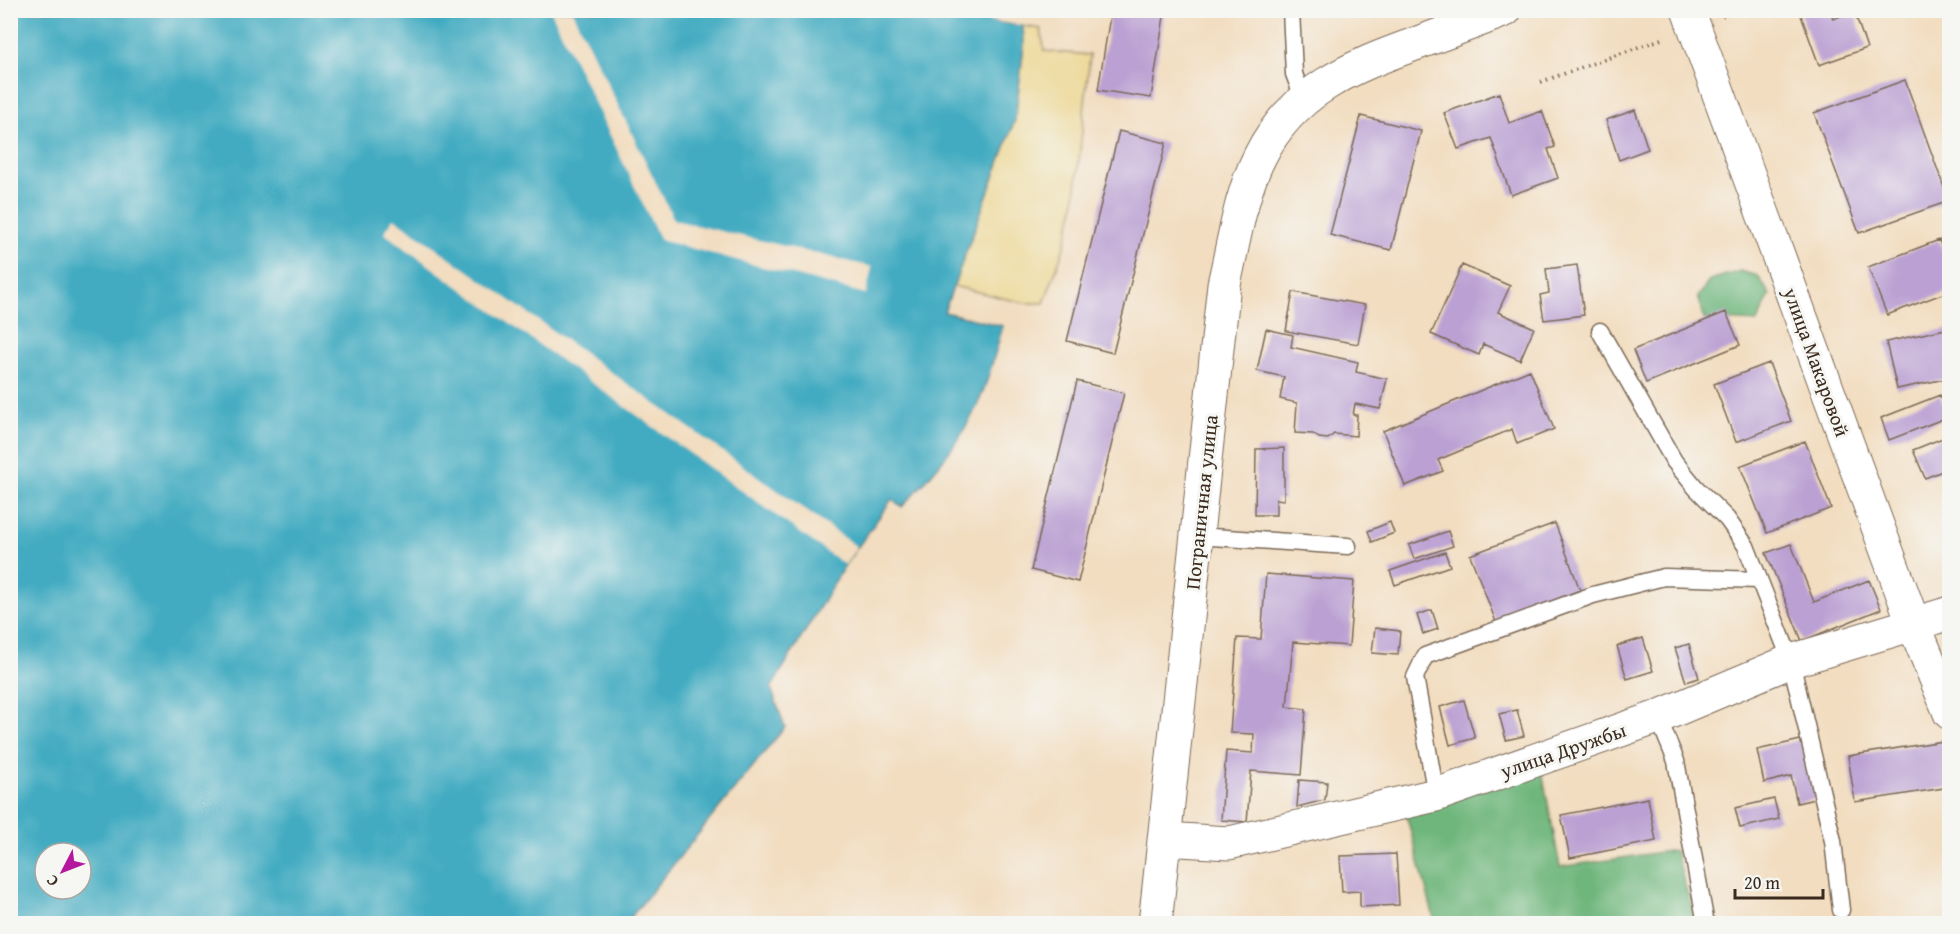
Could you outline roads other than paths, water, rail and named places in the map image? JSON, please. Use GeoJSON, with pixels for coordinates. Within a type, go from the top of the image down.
{"type":"FeatureCollection","features":[{"type":"Feature","properties":{"kind":"street","name":"Пограничная улица"},"geometry":{"type":"LineString","coordinates":[[1155,924],[1224,284],[1243,203],[1259,157],[1280,123],[1330,80],[1368,61],[1505,10]]}},
{"type":"Feature","properties":{"kind":"street","name":"улица Макаровой"},"geometry":{"type":"LineString","coordinates":[[1691,19],[1914,624],[1950,713]]}},
{"type":"Feature","properties":{"kind":"street","name":"улица Дружбы"},"geometry":{"type":"LineString","coordinates":[[1165,839],[1229,843],[1436,795],[1658,717],[1791,662],[1950,613]]}},
{"type":"Feature","properties":{"kind":"lane"},"geometry":{"type":"LineString","coordinates":[[1291,10],[1294,74],[1304,100]]}},
{"type":"Feature","properties":{"kind":"lane"},"geometry":{"type":"LineString","coordinates":[[1600,331],[1674,461],[1746,546],[1791,662],[1833,842],[1841,910]]}},
{"type":"Feature","properties":{"kind":"lane"},"geometry":{"type":"LineString","coordinates":[[1197,536],[1348,546]]}},
{"type":"Feature","properties":{"kind":"lane"},"geometry":{"type":"LineString","coordinates":[[1436,795],[1415,677],[1425,656],[1593,594],[1664,577],[1759,580]]}},
{"type":"Feature","properties":{"kind":"lane"},"geometry":{"type":"LineString","coordinates":[[1658,717],[1676,761],[1706,924]]}},
{"type":"Feature","properties":{"kind":"water"},"geometry":{"type":"Polygon","coordinates":[[[966,10],[966,17],[1023,26],[1024,45],[1015,120],[944,312],[1003,326],[981,396],[962,434],[923,484],[902,507],[892,499],[845,565],[771,688],[785,727],[626,923],[11,923],[10,11],[966,10]]]}}]}
